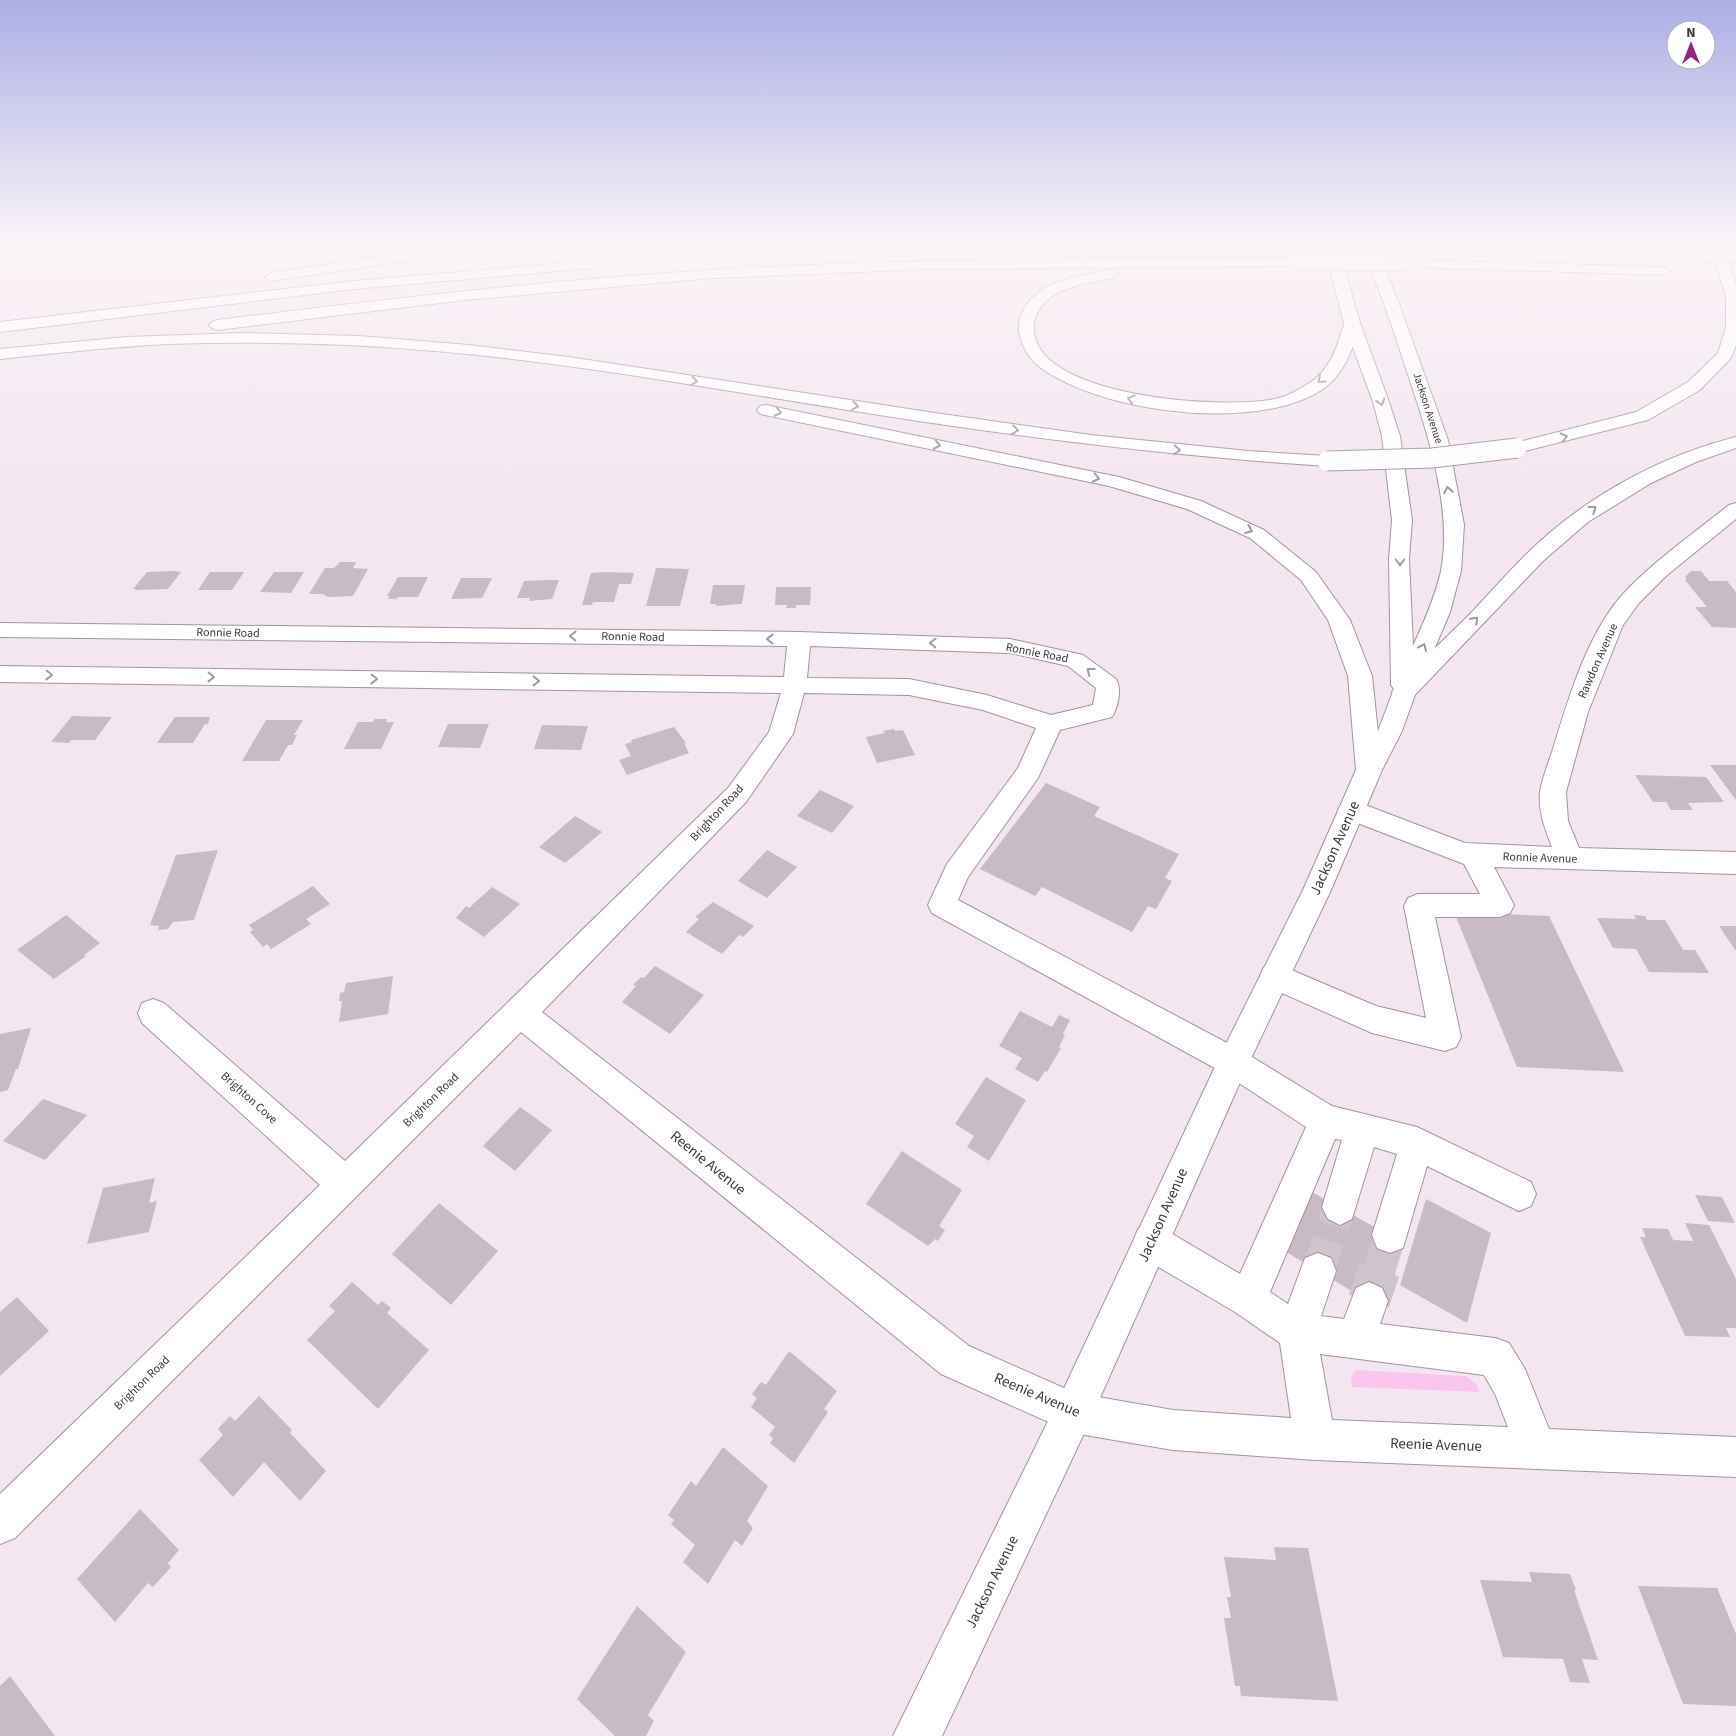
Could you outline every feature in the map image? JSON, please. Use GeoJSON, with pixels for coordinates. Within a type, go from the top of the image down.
{"type":"FeatureCollection","features":[{"type":"Feature","properties":{"kind":"main road"},"geometry":{"type":"LineString","coordinates":[[0,327],[25,324]]}},
{"type":"Feature","properties":{"kind":"main road"},"geometry":{"type":"LineString","coordinates":[[0,352],[223,324]]}},
{"type":"Feature","properties":{"kind":"main road"},"geometry":{"type":"LineString","coordinates":[[1026,324],[1025,333],[1039,359],[1076,383],[1145,402],[1203,409],[1271,405],[1305,393],[1322,381],[1343,357],[1352,324]]}},
{"type":"Feature","properties":{"kind":"main road","name":"Jackson Avenue"},"geometry":{"type":"LineString","coordinates":[[1352,324],[1381,402],[1391,436],[1402,520],[1400,559],[1404,692]]}},
{"type":"Feature","properties":{"kind":"main road","name":"Jackson Avenue"},"geometry":{"type":"LineString","coordinates":[[917,1736],[1073,1413],[1233,1062],[1317,890],[1369,770],[1390,731],[1404,692],[1439,612],[1451,571],[1454,525],[1439,440],[1399,324]]}},
{"type":"Feature","properties":{"kind":"main road"},"geometry":{"type":"LineString","coordinates":[[0,352],[129,342],[238,339],[359,341],[438,346],[561,361],[990,427],[1168,449],[1327,460],[1432,458],[1517,448],[1642,416],[1694,386],[1724,355],[1734,324]]}},
{"type":"Feature","properties":{"kind":"main road"},"geometry":{"type":"LineString","coordinates":[[438,346],[559,367],[1112,481],[1194,506],[1257,534],[1309,576],[1339,620],[1360,676],[1369,770]]}},
{"type":"Feature","properties":{"kind":"main road"},"geometry":{"type":"LineString","coordinates":[[1404,692],[1495,600],[1529,562],[1562,532],[1593,509],[1662,470],[1736,442]]}},
{"type":"Feature","properties":{"kind":"main road","name":"Rawdon Avenue"},"geometry":{"type":"LineString","coordinates":[[1570,859],[1555,821],[1553,792],[1576,712],[1594,664],[1612,624],[1631,598],[1659,572],[1736,510]]}},
{"type":"Feature","properties":{"kind":"main road","name":"Ronnie Road"},"geometry":{"type":"LineString","coordinates":[[0,630],[799,639],[1010,646],[1075,660],[1108,684],[1104,711],[1050,724]]}},
{"type":"Feature","properties":{"kind":"main road","name":"Brighton Road"},"geometry":{"type":"LineString","coordinates":[[0,1523],[520,1012],[737,795],[782,734],[795,684],[799,639]]}},
{"type":"Feature","properties":{"kind":"main road"},"geometry":{"type":"LineString","coordinates":[[0,674],[909,686],[987,703],[1050,724],[1029,772],[957,872],[942,905],[1233,1062],[1326,1121],[1362,1128],[1417,1143],[1520,1194]]}},
{"type":"Feature","properties":{"kind":"main road","name":"Ronnie Avenue"},"geometry":{"type":"LineString","coordinates":[[1351,810],[1463,853],[1570,859],[1736,863]]}},
{"type":"Feature","properties":{"kind":"main road"},"geometry":{"type":"LineString","coordinates":[[1275,976],[1372,1019],[1445,1037],[1418,906],[1500,905],[1473,854]]}},
{"type":"Feature","properties":{"kind":"main road","name":"Brighton Cove"},"geometry":{"type":"LineString","coordinates":[[153,1012],[345,1184]]}},
{"type":"Feature","properties":{"kind":"main road","name":"Reenie Avenue"},"geometry":{"type":"LineString","coordinates":[[520,1012],[955,1360],[1073,1413],[1173,1430],[1315,1440],[1736,1457]]}},
{"type":"Feature","properties":{"kind":"main road"},"geometry":{"type":"LineString","coordinates":[[1248,1299],[1326,1121]]}},
{"type":"Feature","properties":{"kind":"main road"},"geometry":{"type":"LineString","coordinates":[[1340,1207],[1362,1128]]}},
{"type":"Feature","properties":{"kind":"main road"},"geometry":{"type":"LineString","coordinates":[[1390,1235],[1417,1143]]}},
{"type":"Feature","properties":{"kind":"main road"},"geometry":{"type":"LineString","coordinates":[[1151,1242],[1248,1299],[1297,1332],[1495,1357],[1511,1382],[1536,1449]]}},
{"type":"Feature","properties":{"kind":"main road"},"geometry":{"type":"LineString","coordinates":[[1315,1440],[1297,1332],[1318,1271]]}},
{"type":"Feature","properties":{"kind":"main road"},"geometry":{"type":"LineString","coordinates":[[1355,1340],[1369,1301]]}},
{"type":"Feature","properties":{"kind":"shaded area"},"geometry":{"type":"Polygon","coordinates":[[[1357,1370],[1466,1376],[1477,1385],[1480,1392],[1352,1387],[1352,1376],[1357,1370]]]}},
{"type":"Feature","properties":{"kind":"building"},"geometry":{"type":"Polygon","coordinates":[[[340,562],[356,562],[353,568],[368,569],[353,596],[328,597],[322,594],[309,594],[325,568],[334,568],[340,562]]]}},
{"type":"Feature","properties":{"kind":"building"},"geometry":{"type":"Polygon","coordinates":[[[656,568],[689,569],[680,606],[646,606],[656,568]]]}},
{"type":"Feature","properties":{"kind":"building"},"geometry":{"type":"Polygon","coordinates":[[[1691,571],[1701,571],[1709,581],[1727,581],[1736,592],[1736,628],[1712,627],[1695,607],[1707,607],[1685,580],[1687,580],[1685,577],[1691,571]]]}},
{"type":"Feature","properties":{"kind":"building"},"geometry":{"type":"Polygon","coordinates":[[[147,572],[181,572],[168,589],[133,589],[147,572]]]}},
{"type":"Feature","properties":{"kind":"building"},"geometry":{"type":"Polygon","coordinates":[[[210,572],[244,572],[232,590],[198,590],[210,572]]]}},
{"type":"Feature","properties":{"kind":"building"},"geometry":{"type":"Polygon","coordinates":[[[274,572],[304,572],[291,593],[260,592],[274,572]]]}},
{"type":"Feature","properties":{"kind":"building"},"geometry":{"type":"Polygon","coordinates":[[[591,573],[634,573],[631,584],[619,584],[614,602],[593,602],[592,605],[582,605],[591,573]]]}},
{"type":"Feature","properties":{"kind":"building"},"geometry":{"type":"Polygon","coordinates":[[[398,577],[428,577],[418,597],[388,599],[389,596],[387,596],[398,577]]]}},
{"type":"Feature","properties":{"kind":"building"},"geometry":{"type":"Polygon","coordinates":[[[461,578],[492,578],[482,598],[451,599],[461,578]]]}},
{"type":"Feature","properties":{"kind":"building"},"geometry":{"type":"Polygon","coordinates":[[[559,580],[552,599],[529,601],[530,598],[517,598],[524,581],[559,580]]]}},
{"type":"Feature","properties":{"kind":"building"},"geometry":{"type":"Polygon","coordinates":[[[713,585],[745,585],[742,604],[716,606],[716,604],[710,604],[713,585]]]}},
{"type":"Feature","properties":{"kind":"building"},"geometry":{"type":"Polygon","coordinates":[[[776,587],[811,587],[810,605],[796,605],[796,608],[786,608],[787,605],[775,605],[776,587]]]}},
{"type":"Feature","properties":{"kind":"building"},"geometry":{"type":"Polygon","coordinates":[[[72,716],[112,717],[95,740],[71,740],[69,743],[51,742],[72,716]]]}},
{"type":"Feature","properties":{"kind":"building"},"geometry":{"type":"Polygon","coordinates":[[[175,717],[210,717],[208,724],[205,724],[193,743],[157,743],[175,717]]]}},
{"type":"Feature","properties":{"kind":"building"},"geometry":{"type":"Polygon","coordinates":[[[375,719],[387,719],[386,722],[394,722],[381,749],[344,749],[358,722],[373,722],[375,719]]]}},
{"type":"Feature","properties":{"kind":"building"},"geometry":{"type":"Polygon","coordinates":[[[266,720],[303,720],[294,735],[297,735],[292,745],[288,745],[279,761],[242,761],[266,720]]]}},
{"type":"Feature","properties":{"kind":"building"},"geometry":{"type":"Polygon","coordinates":[[[448,724],[489,724],[480,748],[438,747],[448,724]]]}},
{"type":"Feature","properties":{"kind":"building"},"geometry":{"type":"Polygon","coordinates":[[[542,725],[588,726],[581,750],[534,749],[542,725]]]}},
{"type":"Feature","properties":{"kind":"building"},"geometry":{"type":"Polygon","coordinates":[[[674,727],[686,743],[684,743],[689,753],[627,775],[619,760],[631,756],[625,744],[632,742],[631,740],[674,727]]]}},
{"type":"Feature","properties":{"kind":"building"},"geometry":{"type":"Polygon","coordinates":[[[894,729],[895,731],[903,730],[915,755],[877,763],[866,737],[894,729]]]}},
{"type":"Feature","properties":{"kind":"building"},"geometry":{"type":"Polygon","coordinates":[[[1710,765],[1736,765],[1736,800],[1710,765]]]}},
{"type":"Feature","properties":{"kind":"building"},"geometry":{"type":"Polygon","coordinates":[[[1635,775],[1706,777],[1724,802],[1688,803],[1693,810],[1671,810],[1666,802],[1653,802],[1635,775]]]}},
{"type":"Feature","properties":{"kind":"building"},"geometry":{"type":"Polygon","coordinates":[[[1046,783],[1100,807],[1094,816],[1179,854],[1165,878],[1172,881],[1156,909],[1148,906],[1132,932],[1042,887],[1035,896],[980,869],[1046,783]]]}},
{"type":"Feature","properties":{"kind":"building"},"geometry":{"type":"Polygon","coordinates":[[[820,790],[854,806],[832,833],[797,816],[820,790]]]}},
{"type":"Feature","properties":{"kind":"building"},"geometry":{"type":"Polygon","coordinates":[[[575,816],[602,832],[565,863],[539,847],[575,816]]]}},
{"type":"Feature","properties":{"kind":"building"},"geometry":{"type":"Polygon","coordinates":[[[218,850],[194,920],[173,922],[168,929],[158,930],[159,926],[150,925],[176,855],[218,850]]]}},
{"type":"Feature","properties":{"kind":"building"},"geometry":{"type":"Polygon","coordinates":[[[767,850],[797,867],[767,898],[738,881],[767,850]]]}},
{"type":"Feature","properties":{"kind":"building"},"geometry":{"type":"Polygon","coordinates":[[[313,886],[330,904],[306,919],[311,924],[271,949],[267,944],[263,947],[250,932],[253,930],[249,925],[313,886]]]}},
{"type":"Feature","properties":{"kind":"building"},"geometry":{"type":"Polygon","coordinates":[[[492,887],[520,904],[484,937],[456,918],[466,906],[469,908],[492,887]]]}},
{"type":"Feature","properties":{"kind":"building"},"geometry":{"type":"Polygon","coordinates":[[[713,902],[754,926],[743,937],[739,935],[722,954],[686,932],[699,919],[695,917],[713,902]]]}},
{"type":"Feature","properties":{"kind":"building"},"geometry":{"type":"Polygon","coordinates":[[[1454,912],[1549,916],[1624,1072],[1517,1067],[1454,912]]]}},
{"type":"Feature","properties":{"kind":"building"},"geometry":{"type":"Polygon","coordinates":[[[66,915],[100,943],[84,955],[86,956],[54,979],[17,950],[66,915]]]}},
{"type":"Feature","properties":{"kind":"building"},"geometry":{"type":"Polygon","coordinates":[[[1634,915],[1645,916],[1647,920],[1665,920],[1683,950],[1695,950],[1709,973],[1649,972],[1636,949],[1613,948],[1597,918],[1636,919],[1634,915]]]}},
{"type":"Feature","properties":{"kind":"building"},"geometry":{"type":"Polygon","coordinates":[[[1719,926],[1736,926],[1736,951],[1719,926]]]}},
{"type":"Feature","properties":{"kind":"building"},"geometry":{"type":"Polygon","coordinates":[[[655,966],[704,995],[670,1034],[622,1002],[636,986],[633,985],[641,977],[644,978],[655,966]]]}},
{"type":"Feature","properties":{"kind":"building"},"geometry":{"type":"Polygon","coordinates":[[[393,976],[388,1014],[339,1022],[342,1001],[339,1001],[340,993],[344,992],[346,983],[393,976]]]}},
{"type":"Feature","properties":{"kind":"building"},"geometry":{"type":"Polygon","coordinates":[[[1020,1011],[1052,1027],[1059,1015],[1070,1020],[1063,1034],[1065,1035],[1059,1047],[1061,1048],[1047,1072],[1045,1071],[1038,1082],[1015,1069],[1022,1058],[999,1046],[1020,1011]]]}},
{"type":"Feature","properties":{"kind":"building"},"geometry":{"type":"Polygon","coordinates":[[[31,1028],[18,1069],[16,1069],[8,1090],[0,1092],[0,1034],[31,1028]]]}},
{"type":"Feature","properties":{"kind":"building"},"geometry":{"type":"Polygon","coordinates":[[[986,1077],[1026,1100],[989,1161],[967,1147],[974,1136],[955,1124],[986,1077]]]}},
{"type":"Feature","properties":{"kind":"building"},"geometry":{"type":"Polygon","coordinates":[[[43,1099],[87,1115],[45,1160],[3,1141],[43,1099]]]}},
{"type":"Feature","properties":{"kind":"building"},"geometry":{"type":"Polygon","coordinates":[[[520,1107],[552,1130],[515,1171],[483,1146],[520,1107]]]}},
{"type":"Feature","properties":{"kind":"building"},"geometry":{"type":"Polygon","coordinates":[[[902,1151],[962,1190],[939,1226],[945,1230],[938,1241],[935,1239],[928,1246],[866,1204],[902,1151]]]}},
{"type":"Feature","properties":{"kind":"building"},"geometry":{"type":"Polygon","coordinates":[[[155,1178],[149,1203],[157,1201],[149,1232],[87,1244],[103,1188],[155,1178]]]}},
{"type":"Feature","properties":{"kind":"building"},"geometry":{"type":"Polygon","coordinates":[[[1305,1188],[1401,1242],[1380,1308],[1281,1249],[1305,1188]]]}},
{"type":"Feature","properties":{"kind":"building"},"geometry":{"type":"Polygon","coordinates":[[[1695,1195],[1722,1197],[1735,1223],[1708,1221],[1695,1195]]]}},
{"type":"Feature","properties":{"kind":"building"},"geometry":{"type":"Polygon","coordinates":[[[1426,1199],[1491,1233],[1467,1323],[1400,1285],[1426,1199]]]}},
{"type":"Feature","properties":{"kind":"building"},"geometry":{"type":"Polygon","coordinates":[[[439,1203],[498,1251],[451,1305],[392,1254],[439,1203]]]}},
{"type":"Feature","properties":{"kind":"building"},"geometry":{"type":"Polygon","coordinates":[[[1685,1223],[1709,1225],[1736,1279],[1736,1328],[1726,1328],[1730,1337],[1685,1336],[1640,1237],[1646,1237],[1642,1228],[1668,1229],[1673,1240],[1693,1241],[1685,1223]]]}},
{"type":"Feature","properties":{"kind":"building"},"geometry":{"type":"Polygon","coordinates":[[[352,1282],[378,1305],[382,1301],[391,1308],[387,1313],[429,1350],[378,1409],[307,1340],[335,1311],[329,1306],[352,1282]]]}},
{"type":"Feature","properties":{"kind":"building"},"geometry":{"type":"Polygon","coordinates":[[[17,1297],[49,1331],[0,1376],[0,1312],[17,1297]]]}},
{"type":"Feature","properties":{"kind":"building"},"geometry":{"type":"Polygon","coordinates":[[[789,1351],[837,1391],[824,1409],[828,1412],[794,1463],[770,1443],[773,1438],[769,1435],[775,1427],[751,1407],[757,1398],[752,1394],[761,1382],[766,1385],[789,1351]]]}},
{"type":"Feature","properties":{"kind":"building"},"geometry":{"type":"Polygon","coordinates":[[[259,1396],[292,1430],[290,1433],[326,1471],[300,1501],[264,1462],[233,1497],[199,1460],[223,1435],[218,1429],[230,1416],[235,1421],[259,1396]]]}},
{"type":"Feature","properties":{"kind":"building"},"geometry":{"type":"Polygon","coordinates":[[[723,1447],[768,1486],[747,1521],[753,1528],[742,1546],[735,1540],[708,1584],[683,1562],[695,1545],[671,1524],[674,1520],[668,1515],[691,1481],[696,1486],[723,1447]]]}},
{"type":"Feature","properties":{"kind":"building"},"geometry":{"type":"Polygon","coordinates":[[[140,1509],[179,1550],[168,1563],[171,1567],[153,1587],[148,1583],[115,1622],[77,1579],[140,1509]]]}},
{"type":"Feature","properties":{"kind":"building"},"geometry":{"type":"Polygon","coordinates":[[[1274,1547],[1308,1548],[1338,1701],[1241,1696],[1240,1686],[1235,1686],[1224,1618],[1231,1618],[1227,1597],[1231,1597],[1224,1557],[1276,1560],[1274,1547]]]}},
{"type":"Feature","properties":{"kind":"building"},"geometry":{"type":"Polygon","coordinates":[[[1529,1572],[1570,1574],[1598,1660],[1582,1659],[1590,1683],[1570,1682],[1563,1659],[1503,1657],[1480,1580],[1532,1582],[1529,1572]]]}},
{"type":"Feature","properties":{"kind":"building"},"geometry":{"type":"Polygon","coordinates":[[[1638,1586],[1717,1588],[1736,1634],[1736,1706],[1683,1704],[1638,1586]]]}},
{"type":"Feature","properties":{"kind":"building"},"geometry":{"type":"Polygon","coordinates":[[[637,1606],[686,1652],[648,1715],[654,1721],[646,1736],[615,1736],[577,1699],[637,1606]]]}},
{"type":"Feature","properties":{"kind":"building"},"geometry":{"type":"Polygon","coordinates":[[[10,1676],[55,1736],[0,1736],[0,1686],[10,1676]]]}},
{"type":"Feature","properties":{"kind":"tunnel"},"geometry":{"type":"LineString","coordinates":[[1318,1271],[1340,1207]]}},
{"type":"Feature","properties":{"kind":"tunnel"},"geometry":{"type":"LineString","coordinates":[[1379,1271],[1390,1235]]}},
{"type":"Feature","properties":{"kind":"tunnel"},"geometry":{"type":"LineString","coordinates":[[1369,1301],[1379,1270]]}}]}
